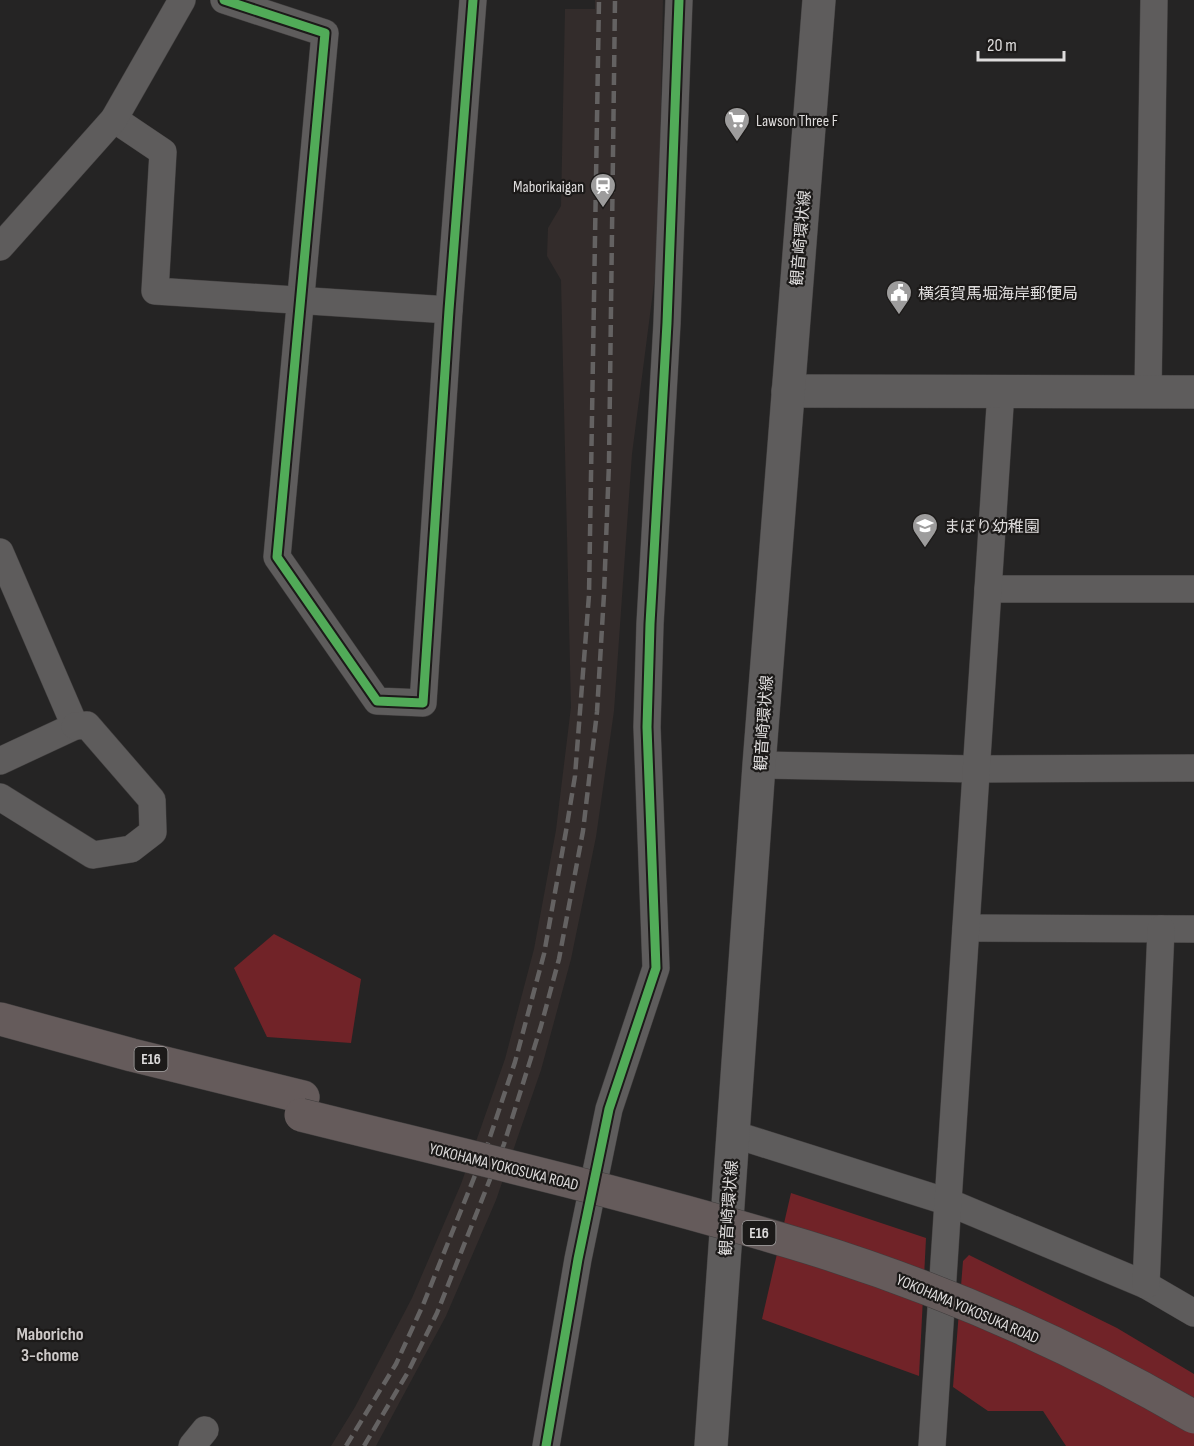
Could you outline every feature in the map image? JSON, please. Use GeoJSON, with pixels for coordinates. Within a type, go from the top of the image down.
{"type":"FeatureCollection","features":[{"type":"Feature","properties":{"kind":"highway","name":"YOKOHAMA YOKOSUKA ROAD"},"geometry":{"type":"LineString","coordinates":[[0,1019],[808,1247],[975,1309],[1115,1373],[1194,1417]]}},
{"type":"Feature","properties":{"kind":"highway","name":"YOKOHAMA YOKOSUKA ROAD"},"geometry":{"type":"LineString","coordinates":[[0,1037],[657,1188],[827,1236],[966,1287],[1073,1333],[1194,1399]]}},
{"type":"Feature","properties":{"kind":"main road","name":"観音崎環状線"},"geometry":{"type":"LineString","coordinates":[[711,1446],[759,765],[819,0]]}},
{"type":"Feature","properties":{"kind":"main road"},"geometry":{"type":"LineString","coordinates":[[788,391],[1194,392]]}},
{"type":"Feature","properties":{"kind":"street"},"geometry":{"type":"LineString","coordinates":[[0,247],[114,119],[182,0]]}},
{"type":"Feature","properties":{"kind":"street"},"geometry":{"type":"LineString","coordinates":[[224,0],[325,33],[277,557],[377,701],[423,703],[449,310],[473,0]]}},
{"type":"Feature","properties":{"kind":"street"},"geometry":{"type":"LineString","coordinates":[[546,1446],[578,1259],[609,1109],[656,968],[647,727],[650,624],[668,299],[679,0]]}},
{"type":"Feature","properties":{"kind":"street"},"geometry":{"type":"LineString","coordinates":[[1148,392],[1154,0]]}},
{"type":"Feature","properties":{"kind":"street"},"geometry":{"type":"LineString","coordinates":[[114,119],[163,153],[155,291],[449,310]]}},
{"type":"Feature","properties":{"kind":"street"},"geometry":{"type":"LineString","coordinates":[[932,1446],[1001,391]]}},
{"type":"Feature","properties":{"kind":"street"},"geometry":{"type":"LineString","coordinates":[[0,552],[75,726]]}},
{"type":"Feature","properties":{"kind":"street"},"geometry":{"type":"LineString","coordinates":[[988,590],[1194,589]]}},
{"type":"Feature","properties":{"kind":"street"},"geometry":{"type":"LineString","coordinates":[[0,761],[75,726],[87,725],[152,801],[153,831],[131,849],[93,855],[0,798]]}},
{"type":"Feature","properties":{"kind":"street"},"geometry":{"type":"LineString","coordinates":[[759,765],[976,769],[1194,768]]}},
{"type":"Feature","properties":{"kind":"street"},"geometry":{"type":"LineString","coordinates":[[966,928],[1194,929]]}},
{"type":"Feature","properties":{"kind":"street"},"geometry":{"type":"LineString","coordinates":[[1146,1285],[1161,929]]}},
{"type":"Feature","properties":{"kind":"street"},"geometry":{"type":"LineString","coordinates":[[734,1134],[948,1202],[1146,1285],[1194,1313]]}},
{"type":"Feature","properties":{"kind":"shaded area"},"geometry":{"type":"Polygon","coordinates":[[[595,0],[663,0],[659,208],[655,276],[632,454],[614,711],[596,837],[571,959],[541,1070],[496,1200],[446,1316],[376,1446],[331,1446],[355,1407],[412,1298],[461,1184],[505,1059],[534,949],[556,830],[571,707],[561,280],[547,256],[548,228],[561,206],[565,9],[595,9],[595,0]]]}},
{"type":"Feature","properties":{"kind":"shaded area"},"geometry":{"type":"Polygon","coordinates":[[[274,934],[361,979],[351,1043],[267,1037],[234,968],[274,934]]]}},
{"type":"Feature","properties":{"kind":"shaded area"},"geometry":{"type":"Polygon","coordinates":[[[791,1193],[926,1238],[919,1376],[762,1319],[791,1193]]]}},
{"type":"Feature","properties":{"kind":"shaded area"},"geometry":{"type":"Polygon","coordinates":[[[969,1255],[1117,1328],[1194,1374],[1194,1446],[1066,1446],[1043,1411],[988,1411],[953,1387],[963,1261],[969,1255]]]}},
{"type":"Feature","properties":{"kind":"railway"},"geometry":{"type":"LineString","coordinates":[[346,1446],[396,1364],[423,1305],[488,1143],[515,1062],[544,954],[566,831],[575,776],[589,595],[599,0]]}},
{"type":"Feature","properties":{"kind":"railway"},"geometry":{"type":"LineString","coordinates":[[364,1446],[408,1372],[437,1313],[504,1144],[541,1026],[559,959],[583,831],[597,712],[604,594],[609,463],[615,0]]}},
{"type":"Feature","properties":{"kind":"cycle path"},"geometry":{"type":"LineString","coordinates":[[224,0],[325,33],[277,557],[377,701],[423,703],[449,310],[473,0]]}},
{"type":"Feature","properties":{"kind":"cycle path"},"geometry":{"type":"LineString","coordinates":[[546,1446],[578,1259],[609,1109],[656,968],[647,727],[650,624],[667,323],[679,0]]}},
{"type":"Feature","properties":{"kind":"place","name":"Lawson Three F"},"geometry":{"type":"Point","coordinates":[737,143]}},
{"type":"Feature","properties":{"kind":"place","name":"Maborikaigan"},"geometry":{"type":"Point","coordinates":[603,209]}},
{"type":"Feature","properties":{"kind":"place","name":"横須賀馬堀海岸郵便局"},"geometry":{"type":"Point","coordinates":[899,316]}},
{"type":"Feature","properties":{"kind":"place","name":"まぼり幼稚園"},"geometry":{"type":"Point","coordinates":[925,549]}},
{"type":"Feature","properties":{"kind":"district","name":"Maboricho 3-chome"},"geometry":{"type":"Point","coordinates":[50,1344]}}]}
